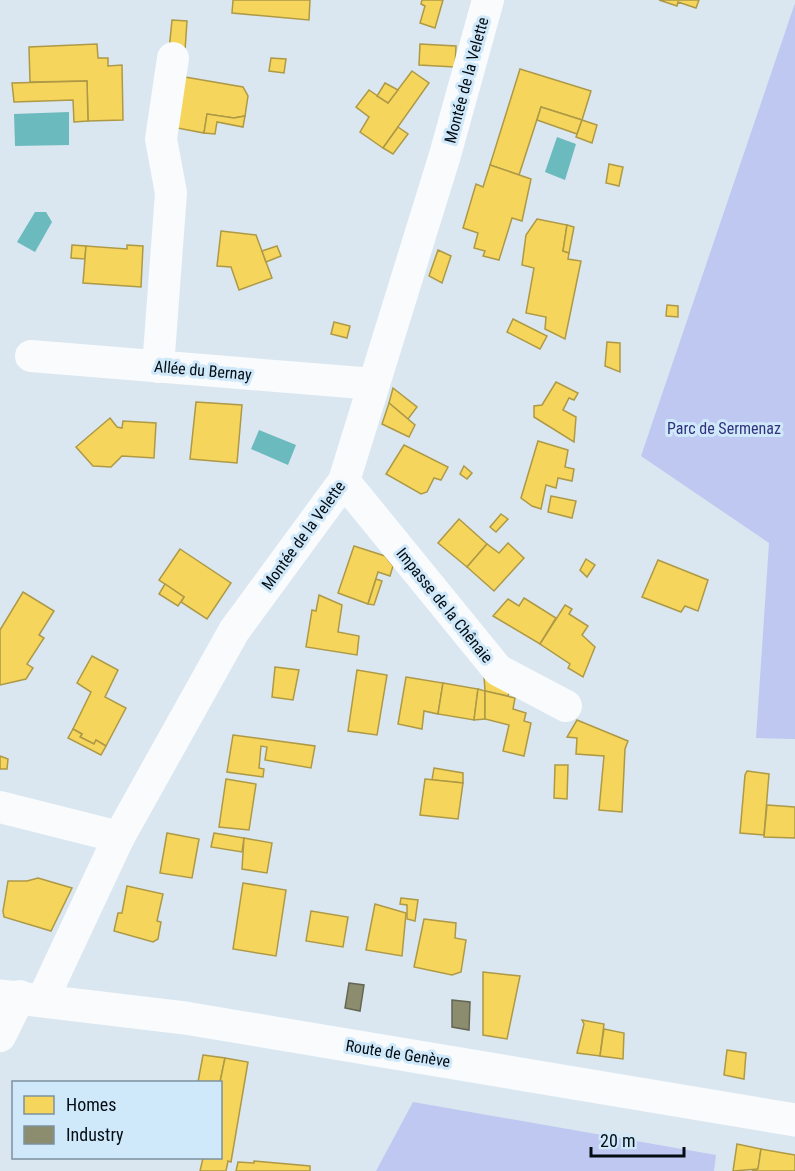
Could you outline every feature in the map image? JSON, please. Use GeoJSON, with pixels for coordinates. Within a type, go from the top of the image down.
{"type":"FeatureCollection","features":[{"type":"Feature","properties":{"kind":"main road","name":"Route de Genève"},"geometry":{"type":"LineString","coordinates":[[21,997],[185,1018],[795,1120]]}},
{"type":"Feature","properties":{"kind":"street","name":"Montée de la Velette"},"geometry":{"type":"LineString","coordinates":[[0,1036],[21,997],[119,837],[234,631],[344,481],[445,155],[488,0]]}},
{"type":"Feature","properties":{"kind":"street"},"geometry":{"type":"LineString","coordinates":[[158,367],[171,193],[161,140],[173,58]]}},
{"type":"Feature","properties":{"kind":"street","name":"Allée du Bernay"},"geometry":{"type":"LineString","coordinates":[[32,356],[374,384]]}},
{"type":"Feature","properties":{"kind":"street","name":"Impasse de la Chênaie"},"geometry":{"type":"LineString","coordinates":[[344,481],[498,670],[566,706]]}},
{"type":"Feature","properties":{"kind":"street"},"geometry":{"type":"LineString","coordinates":[[0,807],[119,837]]}},
{"type":"Feature","properties":{"kind":"green space","name":"Parc de Sermenaz"},"geometry":{"type":"Polygon","coordinates":[[[795,3],[795,739],[756,738],[769,543],[641,456],[795,3]]]}},
{"type":"Feature","properties":{"kind":"green space"},"geometry":{"type":"Polygon","coordinates":[[[413,1102],[716,1155],[714,1171],[376,1171],[413,1102]]]}},
{"type":"Feature","properties":{"kind":"shaded area"},"geometry":{"type":"Polygon","coordinates":[[[69,112],[69,145],[15,146],[14,114],[69,112]]]}},
{"type":"Feature","properties":{"kind":"shaded area"},"geometry":{"type":"Polygon","coordinates":[[[557,137],[576,144],[565,180],[545,172],[557,137]]]}},
{"type":"Feature","properties":{"kind":"shaded area"},"geometry":{"type":"Polygon","coordinates":[[[35,212],[46,212],[52,222],[35,252],[17,242],[35,212]]]}},
{"type":"Feature","properties":{"kind":"shaded area"},"geometry":{"type":"Polygon","coordinates":[[[259,430],[296,445],[288,465],[251,449],[259,430]]]}},
{"type":"Feature","properties":{"kind":"building: Homes"},"geometry":{"type":"Polygon","coordinates":[[[233,0],[310,0],[309,20],[232,13],[233,0]]]}},
{"type":"Feature","properties":{"kind":"building: Homes"},"geometry":{"type":"Polygon","coordinates":[[[422,0],[443,0],[435,28],[420,23],[425,6],[421,4],[422,0]]]}},
{"type":"Feature","properties":{"kind":"building: Homes"},"geometry":{"type":"Polygon","coordinates":[[[659,0],[699,0],[696,8],[678,2],[677,6],[659,0]]]}},
{"type":"Feature","properties":{"kind":"building: Homes"},"geometry":{"type":"Polygon","coordinates":[[[172,20],[187,21],[185,51],[169,50],[172,20]]]}},
{"type":"Feature","properties":{"kind":"building: Homes"},"geometry":{"type":"Polygon","coordinates":[[[97,44],[98,58],[108,58],[108,66],[122,65],[123,120],[88,121],[87,81],[30,82],[29,47],[97,44]]]}},
{"type":"Feature","properties":{"kind":"building: Homes"},"geometry":{"type":"Polygon","coordinates":[[[420,44],[456,46],[455,67],[419,65],[420,44]]]}},
{"type":"Feature","properties":{"kind":"building: Homes"},"geometry":{"type":"Polygon","coordinates":[[[271,58],[286,59],[284,73],[269,71],[271,58]]]}},
{"type":"Feature","properties":{"kind":"building: Homes"},"geometry":{"type":"Polygon","coordinates":[[[520,69],[591,91],[582,120],[541,107],[519,175],[490,165],[520,69]]]}},
{"type":"Feature","properties":{"kind":"building: Homes"},"geometry":{"type":"Polygon","coordinates":[[[412,71],[429,83],[383,148],[360,132],[369,117],[356,107],[369,90],[388,103],[412,71]]]}},
{"type":"Feature","properties":{"kind":"building: Homes"},"geometry":{"type":"Polygon","coordinates":[[[185,77],[243,87],[248,96],[245,116],[234,118],[207,114],[204,133],[177,128],[185,77]]]}},
{"type":"Feature","properties":{"kind":"building: Homes"},"geometry":{"type":"Polygon","coordinates":[[[87,81],[88,121],[74,122],[73,100],[14,102],[12,83],[87,81]]]}},
{"type":"Feature","properties":{"kind":"building: Homes"},"geometry":{"type":"Polygon","coordinates":[[[385,83],[398,90],[388,103],[377,96],[385,83]]]}},
{"type":"Feature","properties":{"kind":"building: Homes"},"geometry":{"type":"Polygon","coordinates":[[[541,107],[582,120],[577,134],[537,120],[541,107]]]}},
{"type":"Feature","properties":{"kind":"building: Homes"},"geometry":{"type":"Polygon","coordinates":[[[207,114],[234,118],[245,116],[243,127],[217,122],[215,134],[204,133],[207,114]]]}},
{"type":"Feature","properties":{"kind":"building: Homes"},"geometry":{"type":"Polygon","coordinates":[[[582,120],[597,125],[592,143],[576,137],[582,120]]]}},
{"type":"Feature","properties":{"kind":"building: Homes"},"geometry":{"type":"Polygon","coordinates":[[[398,127],[408,134],[393,154],[383,148],[398,127]]]}},
{"type":"Feature","properties":{"kind":"building: Homes"},"geometry":{"type":"Polygon","coordinates":[[[609,164],[623,167],[619,186],[606,183],[609,164]]]}},
{"type":"Feature","properties":{"kind":"building: Homes"},"geometry":{"type":"Polygon","coordinates":[[[490,165],[531,179],[522,221],[512,218],[499,260],[483,256],[485,251],[474,248],[478,233],[463,228],[476,184],[483,187],[490,165]]]}},
{"type":"Feature","properties":{"kind":"building: Homes"},"geometry":{"type":"Polygon","coordinates":[[[537,219],[567,225],[563,251],[569,253],[568,259],[581,261],[565,339],[545,329],[546,317],[526,313],[534,268],[522,265],[526,235],[537,219]]]}},
{"type":"Feature","properties":{"kind":"building: Homes"},"geometry":{"type":"Polygon","coordinates":[[[567,225],[574,227],[569,253],[563,251],[567,225]]]}},
{"type":"Feature","properties":{"kind":"building: Homes"},"geometry":{"type":"Polygon","coordinates":[[[221,231],[256,235],[272,278],[239,290],[231,267],[217,266],[221,231]]]}},
{"type":"Feature","properties":{"kind":"building: Homes"},"geometry":{"type":"Polygon","coordinates":[[[72,245],[86,246],[85,259],[71,258],[72,245]]]}},
{"type":"Feature","properties":{"kind":"building: Homes"},"geometry":{"type":"Polygon","coordinates":[[[127,245],[143,246],[141,287],[83,283],[86,246],[127,249],[127,245]]]}},
{"type":"Feature","properties":{"kind":"building: Homes"},"geometry":{"type":"Polygon","coordinates":[[[277,246],[281,256],[266,262],[262,251],[277,246]]]}},
{"type":"Feature","properties":{"kind":"building: Homes"},"geometry":{"type":"Polygon","coordinates":[[[438,250],[451,256],[442,283],[429,276],[438,250]]]}},
{"type":"Feature","properties":{"kind":"building: Homes"},"geometry":{"type":"Polygon","coordinates":[[[667,305],[678,306],[678,317],[666,316],[667,305]]]}},
{"type":"Feature","properties":{"kind":"building: Homes"},"geometry":{"type":"Polygon","coordinates":[[[513,319],[547,336],[540,349],[507,332],[513,319]]]}},
{"type":"Feature","properties":{"kind":"building: Homes"},"geometry":{"type":"Polygon","coordinates":[[[334,322],[350,326],[347,338],[331,334],[334,322]]]}},
{"type":"Feature","properties":{"kind":"building: Homes"},"geometry":{"type":"Polygon","coordinates":[[[607,342],[620,343],[620,372],[605,366],[607,342]]]}},
{"type":"Feature","properties":{"kind":"building: Homes"},"geometry":{"type":"Polygon","coordinates":[[[556,382],[578,393],[574,400],[569,398],[563,410],[576,417],[574,442],[534,417],[534,406],[542,405],[556,382]]]}},
{"type":"Feature","properties":{"kind":"building: Homes"},"geometry":{"type":"Polygon","coordinates":[[[393,388],[417,407],[408,419],[389,403],[393,388]]]}},
{"type":"Feature","properties":{"kind":"building: Homes"},"geometry":{"type":"Polygon","coordinates":[[[196,402],[242,405],[237,463],[190,459],[196,402]]]}},
{"type":"Feature","properties":{"kind":"building: Homes"},"geometry":{"type":"Polygon","coordinates":[[[389,403],[415,425],[409,437],[382,424],[389,403]]]}},
{"type":"Feature","properties":{"kind":"building: Homes"},"geometry":{"type":"Polygon","coordinates":[[[110,418],[117,427],[122,428],[123,421],[156,423],[154,458],[122,456],[111,467],[93,466],[76,447],[110,418]]]}},
{"type":"Feature","properties":{"kind":"building: Homes"},"geometry":{"type":"Polygon","coordinates":[[[538,441],[568,450],[565,467],[574,469],[572,481],[558,478],[556,488],[546,485],[541,509],[521,498],[538,441]]]}},
{"type":"Feature","properties":{"kind":"building: Homes"},"geometry":{"type":"Polygon","coordinates":[[[404,445],[448,467],[441,480],[434,478],[427,492],[421,494],[386,474],[404,445]]]}},
{"type":"Feature","properties":{"kind":"building: Homes"},"geometry":{"type":"Polygon","coordinates":[[[464,466],[472,473],[467,479],[460,474],[464,466]]]}},
{"type":"Feature","properties":{"kind":"building: Homes"},"geometry":{"type":"Polygon","coordinates":[[[551,496],[576,501],[572,518],[548,512],[551,496]]]}},
{"type":"Feature","properties":{"kind":"building: Homes"},"geometry":{"type":"Polygon","coordinates":[[[501,514],[508,519],[496,532],[490,527],[501,514]]]}},
{"type":"Feature","properties":{"kind":"building: Homes"},"geometry":{"type":"Polygon","coordinates":[[[459,519],[487,544],[467,567],[438,543],[459,519]]]}},
{"type":"Feature","properties":{"kind":"building: Homes"},"geometry":{"type":"Polygon","coordinates":[[[508,543],[524,558],[494,591],[467,567],[487,544],[499,553],[508,543]]]}},
{"type":"Feature","properties":{"kind":"building: Homes"},"geometry":{"type":"Polygon","coordinates":[[[354,546],[385,556],[393,566],[390,576],[378,572],[368,604],[338,593],[354,546]]]}},
{"type":"Feature","properties":{"kind":"building: Homes"},"geometry":{"type":"Polygon","coordinates":[[[180,549],[231,583],[207,619],[181,602],[184,597],[159,580],[180,549]]]}},
{"type":"Feature","properties":{"kind":"building: Homes"},"geometry":{"type":"Polygon","coordinates":[[[586,559],[595,565],[587,577],[580,570],[586,559]]]}},
{"type":"Feature","properties":{"kind":"building: Homes"},"geometry":{"type":"Polygon","coordinates":[[[658,560],[708,580],[698,611],[685,606],[681,612],[642,597],[658,560]]]}},
{"type":"Feature","properties":{"kind":"building: Homes"},"geometry":{"type":"Polygon","coordinates":[[[376,579],[382,581],[374,605],[368,604],[376,579]]]}},
{"type":"Feature","properties":{"kind":"building: Homes"},"geometry":{"type":"Polygon","coordinates":[[[165,584],[184,597],[178,606],[159,594],[165,584]]]}},
{"type":"Feature","properties":{"kind":"building: Homes"},"geometry":{"type":"Polygon","coordinates":[[[23,592],[54,611],[39,635],[44,638],[27,664],[33,668],[26,679],[0,685],[0,630],[23,592]]]}},
{"type":"Feature","properties":{"kind":"building: Homes"},"geometry":{"type":"Polygon","coordinates":[[[319,595],[342,605],[338,632],[359,636],[357,655],[306,647],[312,610],[316,611],[319,595]]]}},
{"type":"Feature","properties":{"kind":"building: Homes"},"geometry":{"type":"Polygon","coordinates":[[[524,598],[556,618],[540,644],[493,616],[508,599],[519,606],[524,598]]]}},
{"type":"Feature","properties":{"kind":"building: Homes"},"geometry":{"type":"Polygon","coordinates":[[[565,605],[572,609],[569,614],[588,626],[582,635],[595,647],[583,677],[568,668],[570,664],[540,644],[565,605]]]}},
{"type":"Feature","properties":{"kind":"building: Homes"},"geometry":{"type":"Polygon","coordinates":[[[92,656],[118,670],[105,697],[126,708],[106,746],[96,740],[94,744],[80,737],[82,734],[73,729],[91,692],[77,683],[92,656]]]}},
{"type":"Feature","properties":{"kind":"building: Homes"},"geometry":{"type":"Polygon","coordinates":[[[275,667],[299,670],[293,700],[272,697],[275,667]]]}},
{"type":"Feature","properties":{"kind":"building: Homes"},"geometry":{"type":"Polygon","coordinates":[[[357,670],[387,675],[377,735],[348,731],[357,670]]]}},
{"type":"Feature","properties":{"kind":"building: Homes"},"geometry":{"type":"Polygon","coordinates":[[[484,676],[510,689],[508,696],[485,691],[484,676]]]}},
{"type":"Feature","properties":{"kind":"building: Homes"},"geometry":{"type":"Polygon","coordinates":[[[406,677],[443,683],[438,714],[424,711],[422,729],[398,724],[406,677]]]}},
{"type":"Feature","properties":{"kind":"building: Homes"},"geometry":{"type":"Polygon","coordinates":[[[443,683],[478,689],[474,720],[438,714],[443,683]]]}},
{"type":"Feature","properties":{"kind":"building: Homes"},"geometry":{"type":"Polygon","coordinates":[[[478,689],[485,691],[485,719],[474,720],[478,689]]]}},
{"type":"Feature","properties":{"kind":"building: Homes"},"geometry":{"type":"Polygon","coordinates":[[[485,691],[515,698],[513,709],[526,713],[524,721],[531,723],[524,756],[503,751],[509,725],[485,719],[485,691]]]}},
{"type":"Feature","properties":{"kind":"building: Homes"},"geometry":{"type":"Polygon","coordinates":[[[577,720],[628,741],[625,749],[622,812],[599,810],[604,756],[576,754],[577,738],[567,737],[577,720]]]}},
{"type":"Feature","properties":{"kind":"building: Homes"},"geometry":{"type":"Polygon","coordinates":[[[73,729],[82,734],[80,737],[94,744],[96,740],[106,746],[101,755],[68,738],[73,729]]]}},
{"type":"Feature","properties":{"kind":"building: Homes"},"geometry":{"type":"Polygon","coordinates":[[[233,735],[315,746],[311,768],[265,760],[267,747],[261,746],[259,768],[264,769],[263,777],[227,772],[233,735]]]}},
{"type":"Feature","properties":{"kind":"building: Homes"},"geometry":{"type":"Polygon","coordinates":[[[0,756],[8,759],[7,769],[0,769],[0,756]]]}},
{"type":"Feature","properties":{"kind":"building: Homes"},"geometry":{"type":"Polygon","coordinates":[[[555,765],[568,765],[567,799],[554,798],[555,765]]]}},
{"type":"Feature","properties":{"kind":"building: Homes"},"geometry":{"type":"Polygon","coordinates":[[[434,768],[463,773],[463,783],[432,780],[434,768]]]}},
{"type":"Feature","properties":{"kind":"building: Homes"},"geometry":{"type":"Polygon","coordinates":[[[747,771],[769,774],[764,835],[740,833],[747,771]]]}},
{"type":"Feature","properties":{"kind":"building: Homes"},"geometry":{"type":"Polygon","coordinates":[[[226,779],[256,784],[249,830],[219,827],[226,779]]]}},
{"type":"Feature","properties":{"kind":"building: Homes"},"geometry":{"type":"Polygon","coordinates":[[[425,779],[463,783],[458,819],[420,815],[425,779]]]}},
{"type":"Feature","properties":{"kind":"building: Homes"},"geometry":{"type":"Polygon","coordinates":[[[767,805],[795,807],[795,838],[764,837],[767,805]]]}},
{"type":"Feature","properties":{"kind":"building: Homes"},"geometry":{"type":"Polygon","coordinates":[[[167,833],[199,839],[192,878],[160,873],[167,833]]]}},
{"type":"Feature","properties":{"kind":"building: Homes"},"geometry":{"type":"Polygon","coordinates":[[[214,833],[244,838],[242,852],[211,847],[214,833]]]}},
{"type":"Feature","properties":{"kind":"building: Homes"},"geometry":{"type":"Polygon","coordinates":[[[244,838],[272,843],[267,873],[242,869],[244,838]]]}},
{"type":"Feature","properties":{"kind":"building: Homes"},"geometry":{"type":"Polygon","coordinates":[[[38,878],[72,888],[51,931],[4,917],[8,881],[27,881],[38,878]]]}},
{"type":"Feature","properties":{"kind":"building: Homes"},"geometry":{"type":"Polygon","coordinates":[[[243,883],[286,890],[276,956],[233,949],[243,883]]]}},
{"type":"Feature","properties":{"kind":"building: Homes"},"geometry":{"type":"Polygon","coordinates":[[[127,886],[163,894],[157,921],[161,922],[158,939],[153,942],[114,931],[118,913],[122,913],[127,886]]]}},
{"type":"Feature","properties":{"kind":"building: Homes"},"geometry":{"type":"Polygon","coordinates":[[[401,898],[418,900],[415,921],[407,919],[407,905],[400,904],[401,898]]]}},
{"type":"Feature","properties":{"kind":"building: Homes"},"geometry":{"type":"Polygon","coordinates":[[[375,904],[406,913],[402,956],[366,950],[375,904]]]}},
{"type":"Feature","properties":{"kind":"building: Homes"},"geometry":{"type":"Polygon","coordinates":[[[311,911],[348,917],[343,947],[306,941],[311,911]]]}},
{"type":"Feature","properties":{"kind":"building: Homes"},"geometry":{"type":"Polygon","coordinates":[[[424,919],[456,923],[455,938],[466,940],[461,972],[452,975],[414,967],[424,919]]]}},
{"type":"Feature","properties":{"kind":"building: Homes"},"geometry":{"type":"Polygon","coordinates":[[[483,972],[520,976],[507,1039],[483,1035],[483,972]]]}},
{"type":"Feature","properties":{"kind":"building: Homes"},"geometry":{"type":"Polygon","coordinates":[[[582,1020],[604,1024],[600,1056],[577,1053],[584,1024],[582,1020]]]}},
{"type":"Feature","properties":{"kind":"building: Homes"},"geometry":{"type":"Polygon","coordinates":[[[604,1029],[624,1033],[623,1059],[600,1056],[604,1029]]]}},
{"type":"Feature","properties":{"kind":"building: Homes"},"geometry":{"type":"Polygon","coordinates":[[[727,1050],[746,1053],[744,1079],[724,1075],[727,1050]]]}},
{"type":"Feature","properties":{"kind":"building: Homes"},"geometry":{"type":"Polygon","coordinates":[[[203,1055],[225,1058],[220,1081],[198,1081],[203,1055]]]}},
{"type":"Feature","properties":{"kind":"building: Homes"},"geometry":{"type":"Polygon","coordinates":[[[225,1058],[248,1062],[231,1162],[228,1161],[226,1171],[200,1171],[203,1159],[222,1159],[220,1081],[225,1058]]]}},
{"type":"Feature","properties":{"kind":"building: Homes"},"geometry":{"type":"Polygon","coordinates":[[[737,1144],[761,1149],[758,1169],[733,1171],[737,1144]]]}},
{"type":"Feature","properties":{"kind":"building: Homes"},"geometry":{"type":"Polygon","coordinates":[[[761,1149],[795,1155],[795,1171],[752,1171],[758,1169],[761,1149]]]}},
{"type":"Feature","properties":{"kind":"building: Homes"},"geometry":{"type":"Polygon","coordinates":[[[254,1161],[310,1166],[310,1171],[236,1171],[238,1162],[254,1163],[254,1161]]]}},
{"type":"Feature","properties":{"kind":"building: Industry"},"geometry":{"type":"Polygon","coordinates":[[[349,983],[364,985],[360,1011],[345,1008],[349,983]]]}},
{"type":"Feature","properties":{"kind":"building: Industry"},"geometry":{"type":"Polygon","coordinates":[[[452,1000],[470,1002],[469,1030],[452,1027],[452,1000]]]}}]}
